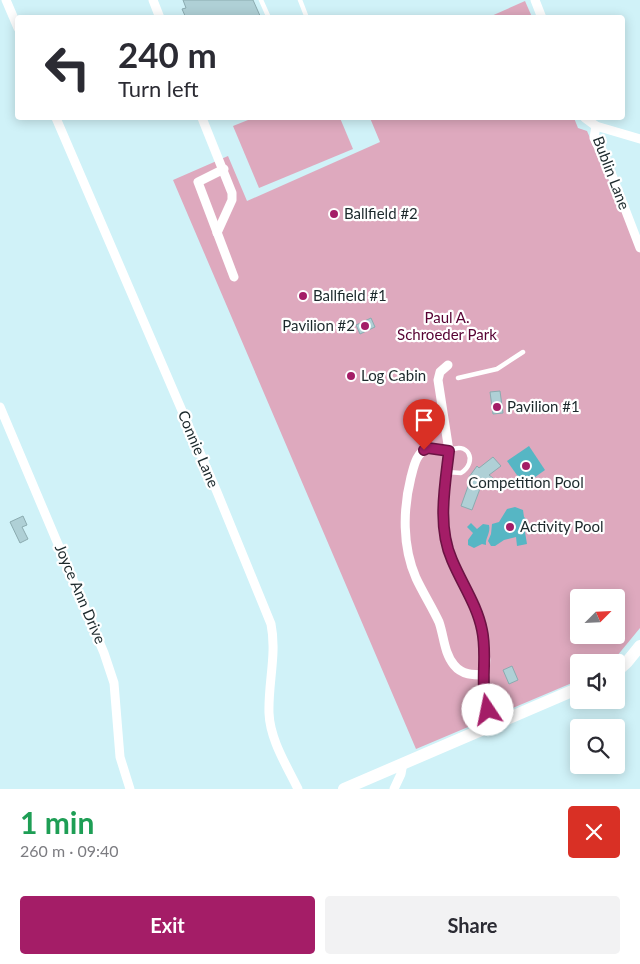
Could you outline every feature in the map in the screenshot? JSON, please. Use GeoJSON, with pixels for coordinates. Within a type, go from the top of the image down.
{"type":"FeatureCollection","features":[{"type":"Feature","properties":{"kind":"street"},"geometry":{"type":"LineString","coordinates":[[6,0],[15,21]]}},
{"type":"Feature","properties":{"kind":"street"},"geometry":{"type":"LineString","coordinates":[[153,0],[159,15]]}},
{"type":"Feature","properties":{"kind":"street"},"geometry":{"type":"LineString","coordinates":[[535,0],[541,15]]}},
{"type":"Feature","properties":{"kind":"street","name":"Connie Lane"},"geometry":{"type":"LineString","coordinates":[[57,120],[217,492],[271,624],[274,645],[269,713],[270,725],[273,736],[298,789]]}},
{"type":"Feature","properties":{"kind":"street"},"geometry":{"type":"LineString","coordinates":[[203,120],[231,187],[232,200],[217,233]]}},
{"type":"Feature","properties":{"kind":"street"},"geometry":{"type":"LineString","coordinates":[[588,120],[596,126],[640,140]]}},
{"type":"Feature","properties":{"kind":"street","name":"Bublin Lane"},"geometry":{"type":"LineString","coordinates":[[596,126],[594,138],[612,175],[640,248]]}},
{"type":"Feature","properties":{"kind":"street"},"geometry":{"type":"LineString","coordinates":[[224,169],[198,182],[234,277]]}},
{"type":"Feature","properties":{"kind":"street"},"geometry":{"type":"LineString","coordinates":[[448,365],[440,372],[438,380],[449,451],[443,510],[444,534],[452,560],[474,603],[480,620],[485,643],[484,698],[495,724]]}},
{"type":"Feature","properties":{"kind":"street","name":"Joyce Ann Drive"},"geometry":{"type":"LineString","coordinates":[[0,408],[109,667],[114,683],[120,757],[130,789]]}},
{"type":"Feature","properties":{"kind":"street"},"geometry":{"type":"LineString","coordinates":[[449,451],[428,448],[420,454],[411,478],[405,508],[406,538],[414,573],[438,621],[449,658],[461,671],[470,675],[485,675]]}},
{"type":"Feature","properties":{"kind":"street"},"geometry":{"type":"LineString","coordinates":[[625,665],[640,646]]}},
{"type":"Feature","properties":{"kind":"street"},"geometry":{"type":"LineString","coordinates":[[344,789],[570,692]]}},
{"type":"Feature","properties":{"kind":"street"},"geometry":{"type":"LineString","coordinates":[[394,789],[401,774],[403,763]]}},
{"type":"Feature","properties":{"kind":"lane"},"geometry":{"type":"LineString","coordinates":[[261,0],[268,15]]}},
{"type":"Feature","properties":{"kind":"lane"},"geometry":{"type":"LineString","coordinates":[[300,0],[306,15]]}},
{"type":"Feature","properties":{"kind":"lane"},"geometry":{"type":"LineString","coordinates":[[458,378],[497,369],[522,352]]}},
{"type":"Feature","properties":{"kind":"lane"},"geometry":{"type":"LineString","coordinates":[[447,472],[461,474],[471,461],[469,454],[462,448],[453,448],[449,451]]}},
{"type":"Feature","properties":{"kind":"green space"},"geometry":{"type":"Polygon","coordinates":[[[525,1],[531,15],[494,15],[525,1]]]}},
{"type":"Feature","properties":{"kind":"green space"},"geometry":{"type":"Polygon","coordinates":[[[248,120],[341,120],[353,149],[259,188],[233,126],[248,120]]]}},
{"type":"Feature","properties":{"kind":"green space","name":"Paul A. Schroeder Park"},"geometry":{"type":"Polygon","coordinates":[[[371,120],[575,120],[578,128],[587,131],[640,251],[640,628],[619,654],[570,654],[570,684],[416,749],[173,180],[228,156],[247,201],[380,142],[371,120]]]}},
{"type":"Feature","properties":{"kind":"water","name":"Competition Pool"},"geometry":{"type":"Polygon","coordinates":[[[529,446],[545,470],[524,485],[507,461],[529,446]]]}},
{"type":"Feature","properties":{"kind":"water","name":"Activity Pool"},"geometry":{"type":"Polygon","coordinates":[[[515,507],[523,510],[524,517],[528,521],[528,528],[525,532],[527,544],[517,546],[516,537],[491,546],[488,541],[492,524],[499,522],[507,509],[515,507]]]}},
{"type":"Feature","properties":{"kind":"water"},"geometry":{"type":"Polygon","coordinates":[[[471,523],[477,529],[483,524],[489,525],[486,545],[482,544],[474,548],[468,545],[468,540],[473,533],[467,527],[471,523]]]}},
{"type":"Feature","properties":{"kind":"building"},"geometry":{"type":"Polygon","coordinates":[[[183,0],[253,0],[260,15],[185,15],[182,9],[186,8],[183,0]]]}},
{"type":"Feature","properties":{"kind":"building","name":"Pavilion #2"},"geometry":{"type":"Polygon","coordinates":[[[371,318],[375,327],[360,334],[356,325],[371,318]]]}},
{"type":"Feature","properties":{"kind":"building","name":"Pavilion #1"},"geometry":{"type":"Polygon","coordinates":[[[500,391],[503,413],[493,414],[490,392],[500,391]]]}},
{"type":"Feature","properties":{"kind":"building"},"geometry":{"type":"Polygon","coordinates":[[[493,457],[501,466],[489,475],[493,478],[485,489],[481,486],[472,510],[461,506],[471,478],[469,477],[477,466],[479,468],[493,457]]]}},
{"type":"Feature","properties":{"kind":"building"},"geometry":{"type":"Polygon","coordinates":[[[23,516],[27,525],[22,527],[28,539],[20,543],[10,522],[23,516]]]}},
{"type":"Feature","properties":{"kind":"building"},"geometry":{"type":"Polygon","coordinates":[[[512,666],[518,680],[509,684],[503,670],[512,666]]]}},
{"type":"Feature","properties":{"kind":"place","name":"Ballfield #2"},"geometry":{"type":"Point","coordinates":[334,214]}},
{"type":"Feature","properties":{"kind":"place","name":"Ballfield #1"},"geometry":{"type":"Point","coordinates":[303,296]}},
{"type":"Feature","properties":{"kind":"place","name":"Pavilion #2"},"geometry":{"type":"Point","coordinates":[365,326]}},
{"type":"Feature","properties":{"kind":"place","name":"Log Cabin"},"geometry":{"type":"Point","coordinates":[351,376]}},
{"type":"Feature","properties":{"kind":"place","name":"Pavilion #1"},"geometry":{"type":"Point","coordinates":[497,407]}},
{"type":"Feature","properties":{"kind":"place","name":"Competition Pool"},"geometry":{"type":"Point","coordinates":[526,466]}},
{"type":"Feature","properties":{"kind":"place","name":"Activity Pool"},"geometry":{"type":"Point","coordinates":[510,527]}},
{"type":"Feature","properties":{"kind":"route"},"geometry":{"type":"LineString","coordinates":[[424,450],[428,448],[449,451],[443,510],[444,534],[452,560],[474,603],[480,620],[485,643],[486,660],[483,692],[488,710]]}}]}
